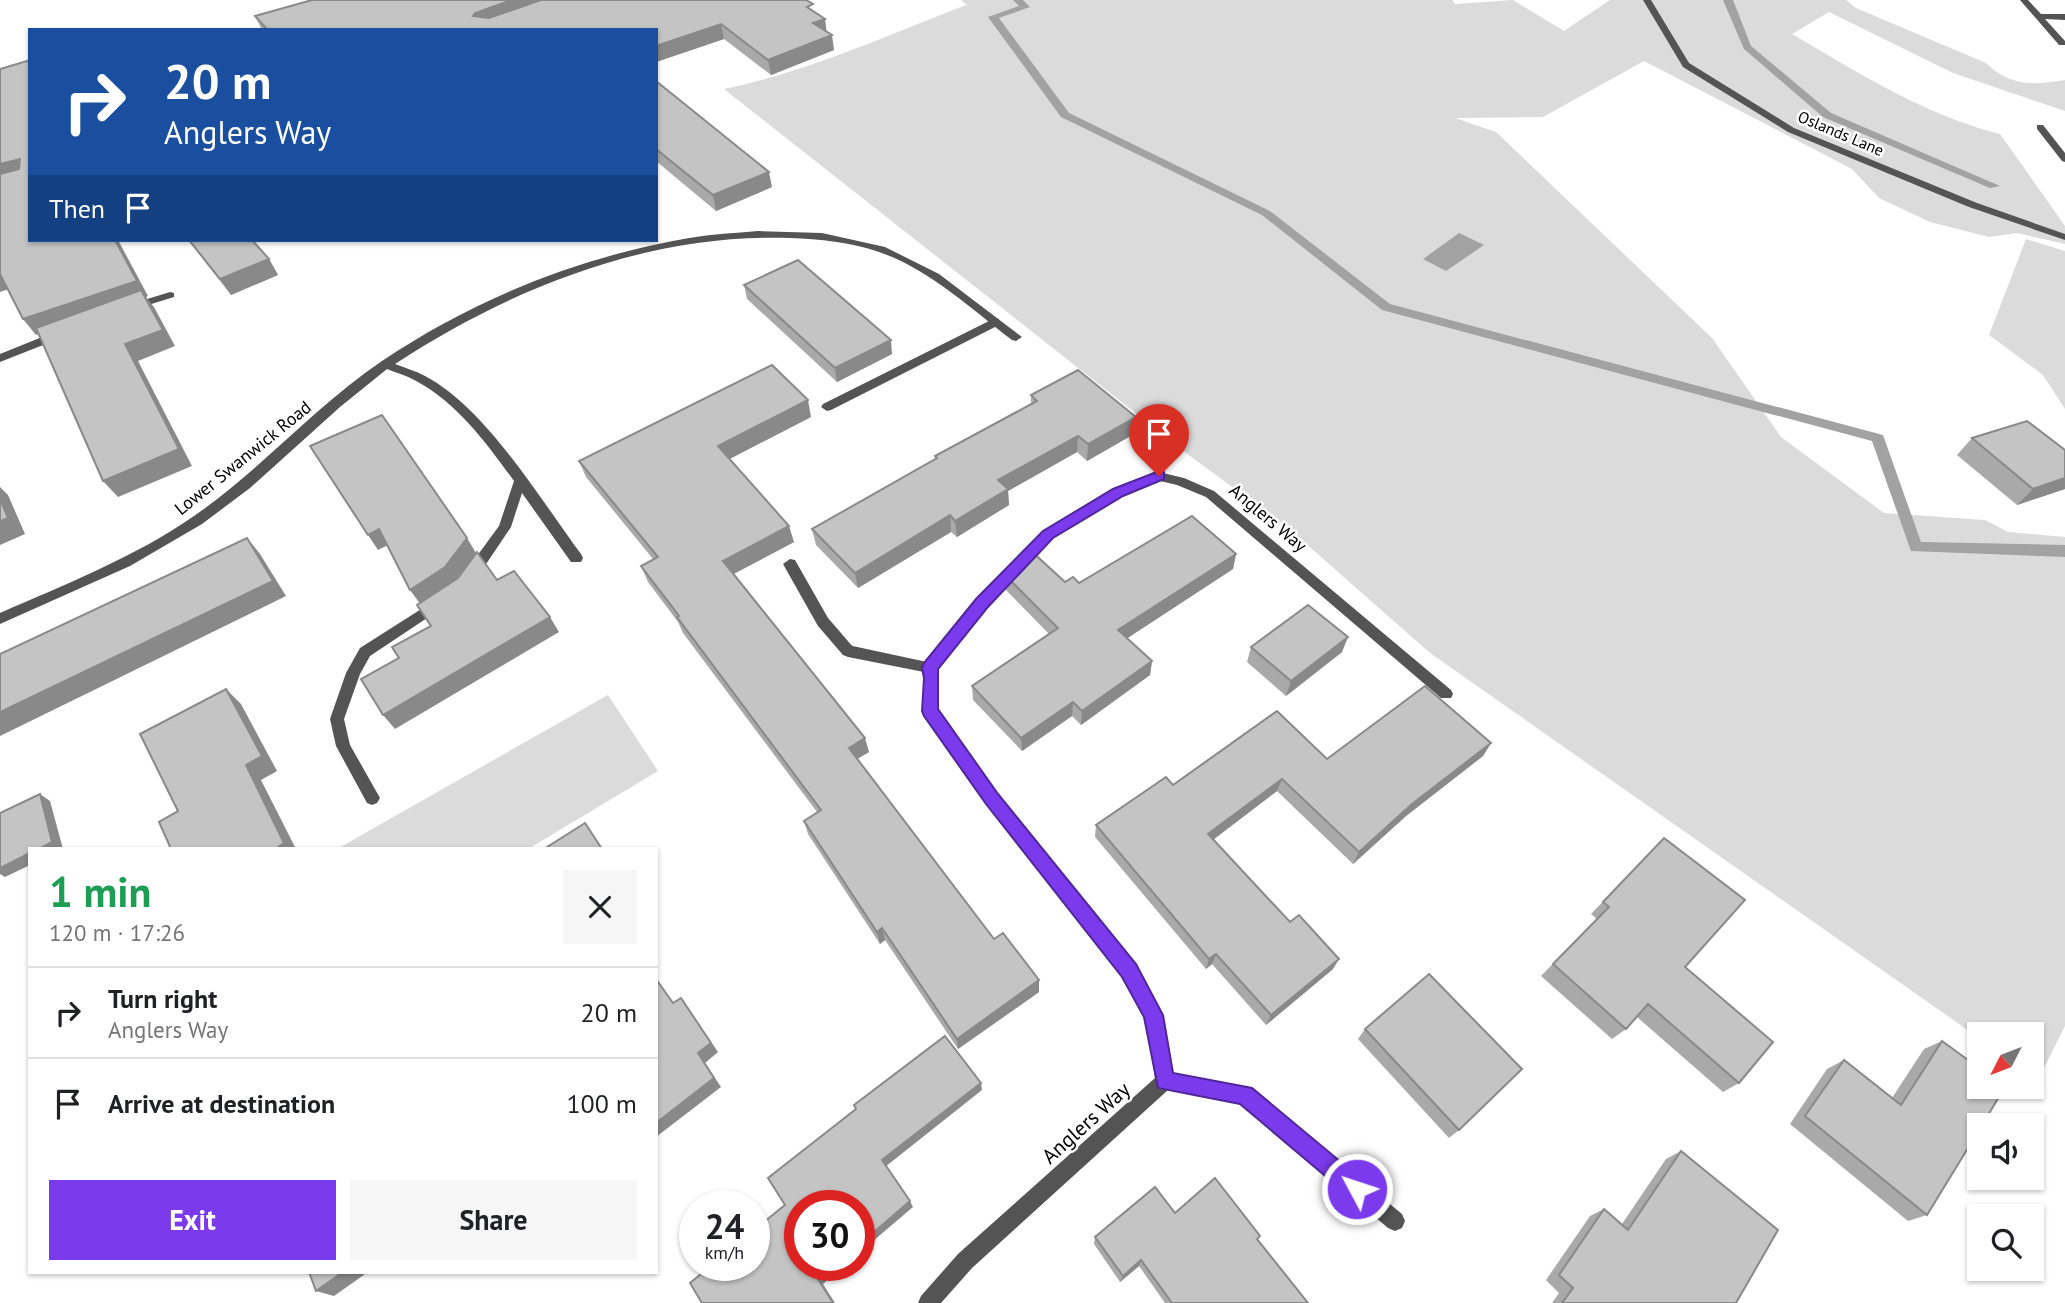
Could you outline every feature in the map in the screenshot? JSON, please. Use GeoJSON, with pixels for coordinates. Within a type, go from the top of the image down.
{"type":"FeatureCollection","features":[{"type":"Feature","properties":{"kind":"street","name":"Oslands Lane"},"geometry":{"type":"LineString","coordinates":[[1647,0],[1686,65],[1791,130],[1973,205],[2065,237]]}},
{"type":"Feature","properties":{"kind":"street"},"geometry":{"type":"LineString","coordinates":[[2024,0],[2062,43]]}},
{"type":"Feature","properties":{"kind":"street"},"geometry":{"type":"LineString","coordinates":[[2038,16],[2065,17]]}},
{"type":"Feature","properties":{"kind":"street"},"geometry":{"type":"LineString","coordinates":[[2040,127],[2065,159]]}},
{"type":"Feature","properties":{"kind":"street","name":"Lower Swanwick Road"},"geometry":{"type":"LineString","coordinates":[[0,619],[134,559],[197,521],[385,364],[458,321],[562,275],[685,242],[744,234],[788,232],[828,236],[882,250],[928,271],[1016,337]]}},
{"type":"Feature","properties":{"kind":"street"},"geometry":{"type":"LineString","coordinates":[[121,311],[170,295]]}},
{"type":"Feature","properties":{"kind":"street"},"geometry":{"type":"LineString","coordinates":[[827,407],[995,322]]}},
{"type":"Feature","properties":{"kind":"street"},"geometry":{"type":"LineString","coordinates":[[0,358],[74,328]]}},
{"type":"Feature","properties":{"kind":"street"},"geometry":{"type":"LineString","coordinates":[[385,364],[422,379],[460,407],[488,436],[576,558]]}},
{"type":"Feature","properties":{"kind":"street","name":"Anglers Way"},"geometry":{"type":"LineString","coordinates":[[930,668],[981,603],[1048,534],[1118,493],[1159,476],[1180,481],[1210,494],[1446,694]]}},
{"type":"Feature","properties":{"kind":"street"},"geometry":{"type":"LineString","coordinates":[[372,798],[343,746],[337,719],[353,673],[365,652],[456,591],[505,527],[520,481]]}},
{"type":"Feature","properties":{"kind":"street"},"geometry":{"type":"LineString","coordinates":[[790,564],[823,622],[848,651],[930,668],[930,711],[992,799],[1129,971],[1153,1015],[1165,1081],[1244,1095],[1395,1221]]}},
{"type":"Feature","properties":{"kind":"street","name":"Anglers Way"},"geometry":{"type":"LineString","coordinates":[[928,1303],[965,1261],[1165,1081]]}},
{"type":"Feature","properties":{"kind":"shaded area"},"geometry":{"type":"Polygon","coordinates":[[[961,0],[1452,0],[1455,4],[1513,0],[1564,31],[1610,0],[1846,0],[1856,8],[1986,63],[1995,71],[2014,80],[2043,83],[2065,80],[2065,111],[1953,73],[1829,12],[1792,34],[1918,104],[1972,126],[2000,134],[2065,226],[2065,244],[2017,233],[1989,237],[1930,222],[1879,198],[1852,169],[1644,61],[1543,117],[1455,118],[1496,132],[1712,338],[1781,437],[1884,513],[1985,520],[2008,532],[2065,537],[2065,1026],[2044,1068],[2044,1022],[1967,1022],[1967,1030],[1430,653],[1287,527],[1190,456],[724,89],[816,63],[966,5],[969,7],[961,0]]]}},
{"type":"Feature","properties":{"kind":"shaded area"},"geometry":{"type":"Polygon","coordinates":[[[1459,233],[1484,245],[1446,271],[1423,259],[1459,233]]]}},
{"type":"Feature","properties":{"kind":"shaded area"},"geometry":{"type":"Polygon","coordinates":[[[2026,239],[2065,251],[2065,409],[2043,375],[1989,335],[2026,239]]]}},
{"type":"Feature","properties":{"kind":"shaded area"},"geometry":{"type":"Polygon","coordinates":[[[608,695],[658,771],[531,847],[341,847],[608,695]]]}},
{"type":"Feature","properties":{"kind":"building"},"geometry":{"type":"Polygon","coordinates":[[[312,0],[512,0],[473,16],[489,18],[541,0],[806,0],[813,4],[807,7],[825,19],[813,23],[832,35],[768,60],[721,24],[658,45],[658,28],[266,28],[255,16],[312,0]]]}},
{"type":"Feature","properties":{"kind":"building"},"geometry":{"type":"Polygon","coordinates":[[[28,61],[28,242],[116,242],[137,281],[23,319],[0,274],[0,174],[19,169],[20,159],[0,164],[0,69],[28,61]]]}},
{"type":"Feature","properties":{"kind":"building"},"geometry":{"type":"Polygon","coordinates":[[[658,83],[769,172],[713,195],[658,151],[658,83]]]}},
{"type":"Feature","properties":{"kind":"building"},"geometry":{"type":"Polygon","coordinates":[[[191,242],[254,242],[269,259],[220,279],[191,242]]]}},
{"type":"Feature","properties":{"kind":"building"},"geometry":{"type":"Polygon","coordinates":[[[798,260],[891,340],[835,368],[744,285],[798,260]]]}},
{"type":"Feature","properties":{"kind":"building"},"geometry":{"type":"Polygon","coordinates":[[[141,290],[163,330],[125,344],[179,449],[103,481],[36,328],[141,290]]]}},
{"type":"Feature","properties":{"kind":"building"},"geometry":{"type":"Polygon","coordinates":[[[772,365],[808,400],[718,446],[789,526],[723,561],[865,738],[849,748],[994,939],[1003,933],[1039,980],[957,1039],[882,928],[877,932],[804,821],[821,810],[641,566],[658,557],[579,461],[772,365]]]}},
{"type":"Feature","properties":{"kind":"building"},"geometry":{"type":"Polygon","coordinates":[[[1078,370],[1136,417],[1088,444],[1078,436],[998,480],[1008,489],[955,521],[950,515],[855,573],[812,529],[937,458],[935,456],[1037,401],[1031,395],[1078,370]]]}},
{"type":"Feature","properties":{"kind":"building"},"geometry":{"type":"Polygon","coordinates":[[[382,415],[467,538],[445,567],[410,590],[379,529],[368,535],[310,446],[382,415]]]}},
{"type":"Feature","properties":{"kind":"building"},"geometry":{"type":"Polygon","coordinates":[[[2027,421],[2065,450],[2065,478],[2033,489],[1972,438],[2027,421]]]}},
{"type":"Feature","properties":{"kind":"building"},"geometry":{"type":"Polygon","coordinates":[[[0,499],[8,518],[0,521],[0,499]]]}},
{"type":"Feature","properties":{"kind":"building"},"geometry":{"type":"Polygon","coordinates":[[[1192,516],[1236,554],[1118,630],[1152,661],[1082,711],[1073,702],[1021,738],[972,686],[1058,628],[1005,575],[1030,550],[1065,582],[1073,577],[1079,583],[1192,516]]]}},
{"type":"Feature","properties":{"kind":"building"},"geometry":{"type":"Polygon","coordinates":[[[247,538],[273,581],[0,712],[0,654],[247,538]]]}},
{"type":"Feature","properties":{"kind":"building"},"geometry":{"type":"Polygon","coordinates":[[[477,552],[497,580],[514,571],[550,617],[383,715],[361,679],[399,658],[392,647],[431,626],[417,605],[458,578],[477,552]]]}},
{"type":"Feature","properties":{"kind":"building"},"geometry":{"type":"Polygon","coordinates":[[[1308,605],[1348,637],[1291,681],[1251,647],[1308,605]]]}},
{"type":"Feature","properties":{"kind":"building"},"geometry":{"type":"Polygon","coordinates":[[[1425,686],[1491,743],[1412,804],[1359,852],[1282,779],[1208,834],[1290,922],[1299,915],[1339,959],[1271,1015],[1216,954],[1209,959],[1096,825],[1166,777],[1173,785],[1277,711],[1327,759],[1425,686]]]}},
{"type":"Feature","properties":{"kind":"building"},"geometry":{"type":"Polygon","coordinates":[[[226,689],[262,756],[246,765],[284,843],[278,847],[170,847],[159,822],[178,811],[140,734],[226,689]]]}},
{"type":"Feature","properties":{"kind":"building"},"geometry":{"type":"Polygon","coordinates":[[[40,794],[52,842],[43,847],[28,847],[28,854],[0,868],[0,813],[40,794]]]}},
{"type":"Feature","properties":{"kind":"building"},"geometry":{"type":"Polygon","coordinates":[[[585,823],[601,847],[547,847],[585,823]]]}},
{"type":"Feature","properties":{"kind":"building"},"geometry":{"type":"Polygon","coordinates":[[[1664,838],[1745,900],[1685,967],[1773,1042],[1739,1083],[1648,1004],[1626,1029],[1553,964],[1609,907],[1603,902],[1664,838]]]}},
{"type":"Feature","properties":{"kind":"building"},"geometry":{"type":"Polygon","coordinates":[[[1429,974],[1522,1069],[1459,1130],[1365,1029],[1429,974]]]}},
{"type":"Feature","properties":{"kind":"building"},"geometry":{"type":"Polygon","coordinates":[[[658,982],[673,1003],[681,998],[711,1043],[698,1053],[714,1078],[658,1121],[658,982]]]}},
{"type":"Feature","properties":{"kind":"building"},"geometry":{"type":"Polygon","coordinates":[[[945,1036],[981,1083],[882,1160],[910,1201],[875,1231],[875,1190],[784,1190],[784,1203],[768,1178],[856,1109],[854,1105],[945,1036]]]}},
{"type":"Feature","properties":{"kind":"building"},"geometry":{"type":"Polygon","coordinates":[[[1942,1041],[1967,1059],[1967,1099],[1998,1099],[1989,1113],[1967,1113],[1967,1150],[1927,1215],[1805,1116],[1844,1060],[1901,1105],[1942,1041]]]}},
{"type":"Feature","properties":{"kind":"building"},"geometry":{"type":"Polygon","coordinates":[[[1681,1151],[1778,1230],[1736,1303],[1562,1303],[1573,1288],[1559,1275],[1604,1209],[1628,1230],[1681,1151]]]}},
{"type":"Feature","properties":{"kind":"building"},"geometry":{"type":"Polygon","coordinates":[[[1215,1178],[1260,1236],[1257,1239],[1308,1303],[1172,1303],[1141,1260],[1123,1276],[1095,1237],[1155,1187],[1175,1213],[1215,1178]]]}},
{"type":"Feature","properties":{"kind":"building"},"geometry":{"type":"Polygon","coordinates":[[[784,1206],[784,1281],[819,1281],[833,1303],[702,1303],[690,1283],[692,1281],[770,1281],[770,1217],[784,1206]]]}},
{"type":"Feature","properties":{"kind":"building"},"geometry":{"type":"Polygon","coordinates":[[[310,1274],[340,1274],[316,1291],[310,1274]]]}},
{"type":"Feature","properties":{"kind":"waterway"},"geometry":{"type":"LineString","coordinates":[[1018,0],[1025,7],[993,17],[1065,115],[1266,213],[1386,307],[1878,438],[1916,547],[2065,551]]}},
{"type":"Feature","properties":{"kind":"waterway"},"geometry":{"type":"LineString","coordinates":[[1728,0],[1747,47],[1827,115],[1994,186]]}},
{"type":"Feature","properties":{"kind":"route"},"geometry":{"type":"LineString","coordinates":[[1159,476],[1118,493],[1048,534],[981,603],[930,668],[930,711],[992,799],[1129,971],[1153,1015],[1165,1081],[1244,1095],[1357,1189]]}}]}
